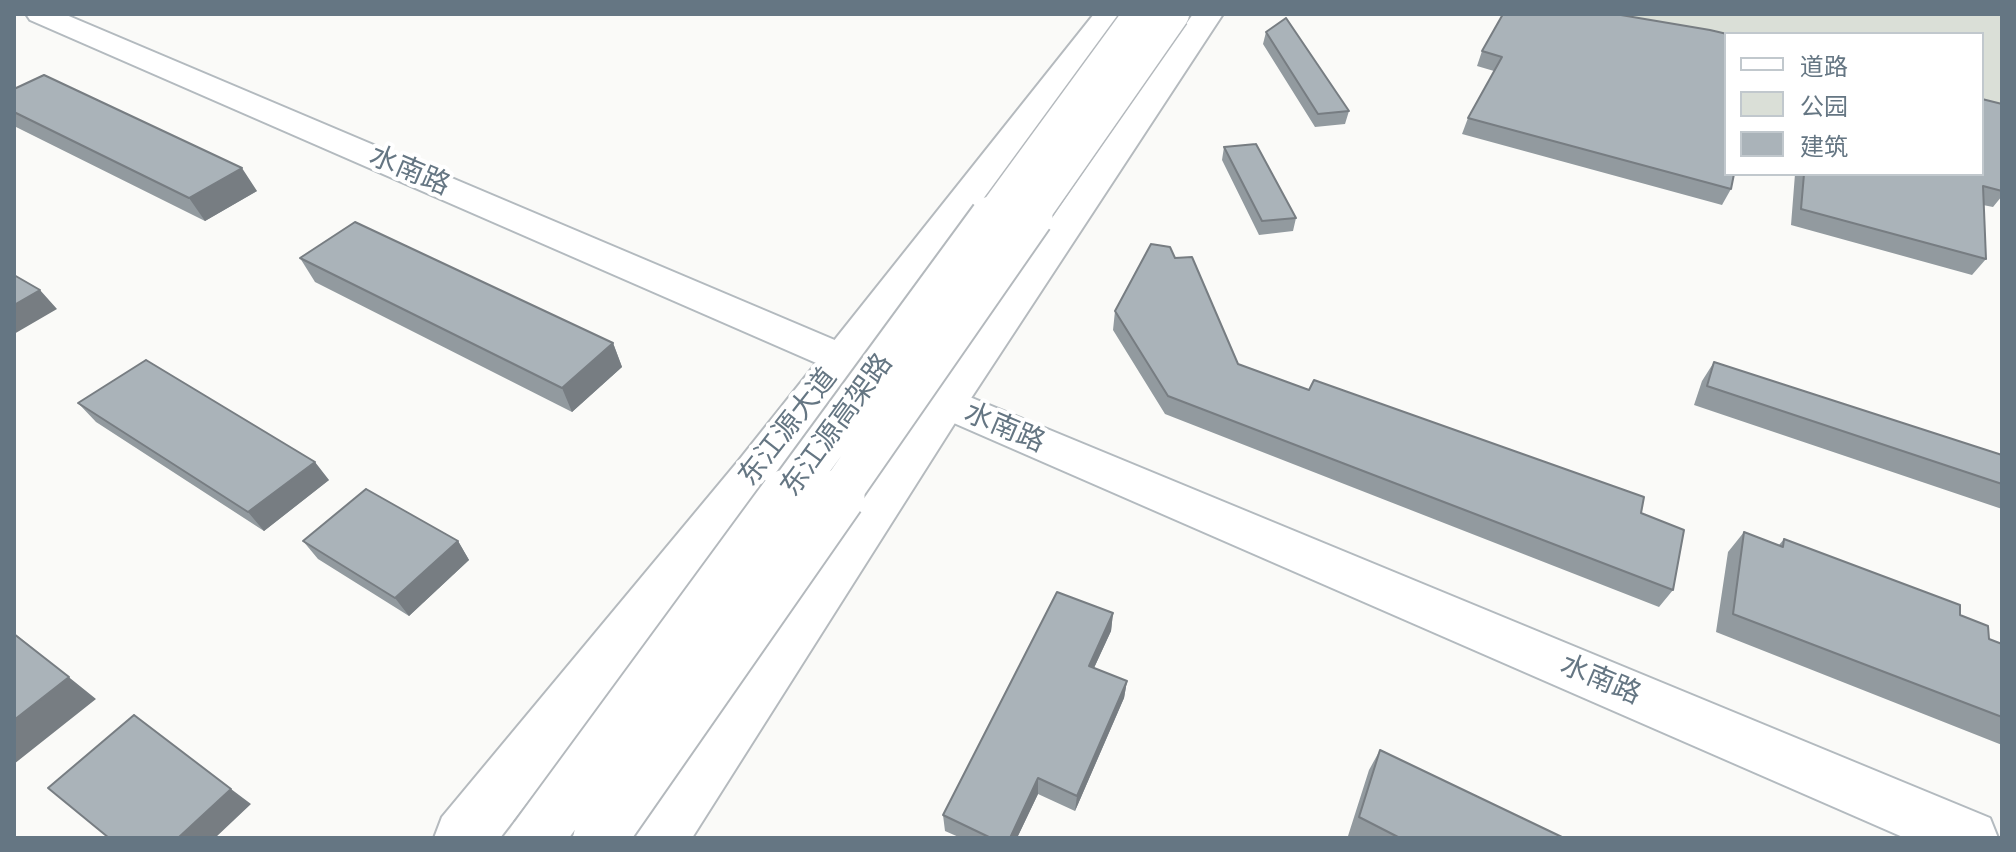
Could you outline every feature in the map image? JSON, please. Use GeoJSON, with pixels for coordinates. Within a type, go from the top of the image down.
{"type":"FeatureCollection","features":[{"type":"Feature","properties":{"kind":"main road","name":"东江源大道"},"geometry":{"type":"LineString","coordinates":[[463,838],[843,358],[1109,14]]}},
{"type":"Feature","properties":{"kind":"main road","name":"东江源高架路"},"geometry":{"type":"LineString","coordinates":[[536,838],[1140,14]]}},
{"type":"Feature","properties":{"kind":"main road","name":"东江源高架路"},"geometry":{"type":"LineString","coordinates":[[600,838],[1173,14]]}},
{"type":"Feature","properties":{"kind":"main road"},"geometry":{"type":"LineString","coordinates":[[658,838],[1208,14]]}},
{"type":"Feature","properties":{"kind":"street","name":"水南路"},"geometry":{"type":"LineString","coordinates":[[37,19],[1970,838]]}},
{"type":"Feature","properties":{"kind":"green space"},"geometry":{"type":"Polygon","coordinates":[[[1618,14],[2002,14],[2002,108],[1984,103],[1984,32],[1724,32],[1724,39],[1618,14]]]}},
{"type":"Feature","properties":{"kind":"building"},"geometry":{"type":"Polygon","coordinates":[[[1503,14],[1615,14],[1724,33],[1724,176],[1734,176],[1731,189],[1468,118],[1502,57],[1482,51],[1503,14]]]}},
{"type":"Feature","properties":{"kind":"building"},"geometry":{"type":"Polygon","coordinates":[[[1286,18],[1349,111],[1318,114],[1266,32],[1286,18]]]}},
{"type":"Feature","properties":{"kind":"building"},"geometry":{"type":"Polygon","coordinates":[[[44,75],[242,168],[189,198],[14,112],[14,89],[44,75]]]}},
{"type":"Feature","properties":{"kind":"building"},"geometry":{"type":"Polygon","coordinates":[[[1984,100],[2002,104],[2002,191],[1983,186],[1986,259],[1801,209],[1804,176],[1984,176],[1984,100]]]}},
{"type":"Feature","properties":{"kind":"building"},"geometry":{"type":"Polygon","coordinates":[[[1256,144],[1296,218],[1262,221],[1224,147],[1256,144]]]}},
{"type":"Feature","properties":{"kind":"building"},"geometry":{"type":"Polygon","coordinates":[[[355,222],[613,343],[562,388],[300,258],[355,222]]]}},
{"type":"Feature","properties":{"kind":"building"},"geometry":{"type":"Polygon","coordinates":[[[1151,244],[1170,247],[1175,258],[1192,257],[1238,364],[1309,390],[1314,380],[1644,497],[1641,513],[1684,530],[1673,590],[1168,396],[1115,311],[1151,244]]]}},
{"type":"Feature","properties":{"kind":"building"},"geometry":{"type":"Polygon","coordinates":[[[14,275],[40,290],[14,305],[14,275]]]}},
{"type":"Feature","properties":{"kind":"building"},"geometry":{"type":"Polygon","coordinates":[[[146,360],[315,462],[248,512],[78,403],[146,360]]]}},
{"type":"Feature","properties":{"kind":"building"},"geometry":{"type":"Polygon","coordinates":[[[1714,362],[2002,455],[2002,484],[1707,386],[1714,362]]]}},
{"type":"Feature","properties":{"kind":"building"},"geometry":{"type":"Polygon","coordinates":[[[366,489],[458,541],[395,598],[303,541],[366,489]]]}},
{"type":"Feature","properties":{"kind":"building"},"geometry":{"type":"Polygon","coordinates":[[[1744,532],[1783,547],[1784,539],[1960,605],[1960,615],[1988,626],[1989,639],[2002,644],[2002,717],[1733,614],[1744,532]]]}},
{"type":"Feature","properties":{"kind":"building"},"geometry":{"type":"Polygon","coordinates":[[[1057,592],[1113,613],[1089,666],[1127,681],[1077,796],[1038,778],[1010,838],[991,838],[943,815],[1057,592]]]}},
{"type":"Feature","properties":{"kind":"building"},"geometry":{"type":"Polygon","coordinates":[[[14,634],[69,677],[14,720],[14,634]]]}},
{"type":"Feature","properties":{"kind":"building"},"geometry":{"type":"Polygon","coordinates":[[[134,715],[231,789],[178,838],[109,838],[48,788],[134,715]]]}},
{"type":"Feature","properties":{"kind":"building"},"geometry":{"type":"Polygon","coordinates":[[[1380,750],[1564,838],[1400,838],[1359,817],[1380,750]]]}}]}
